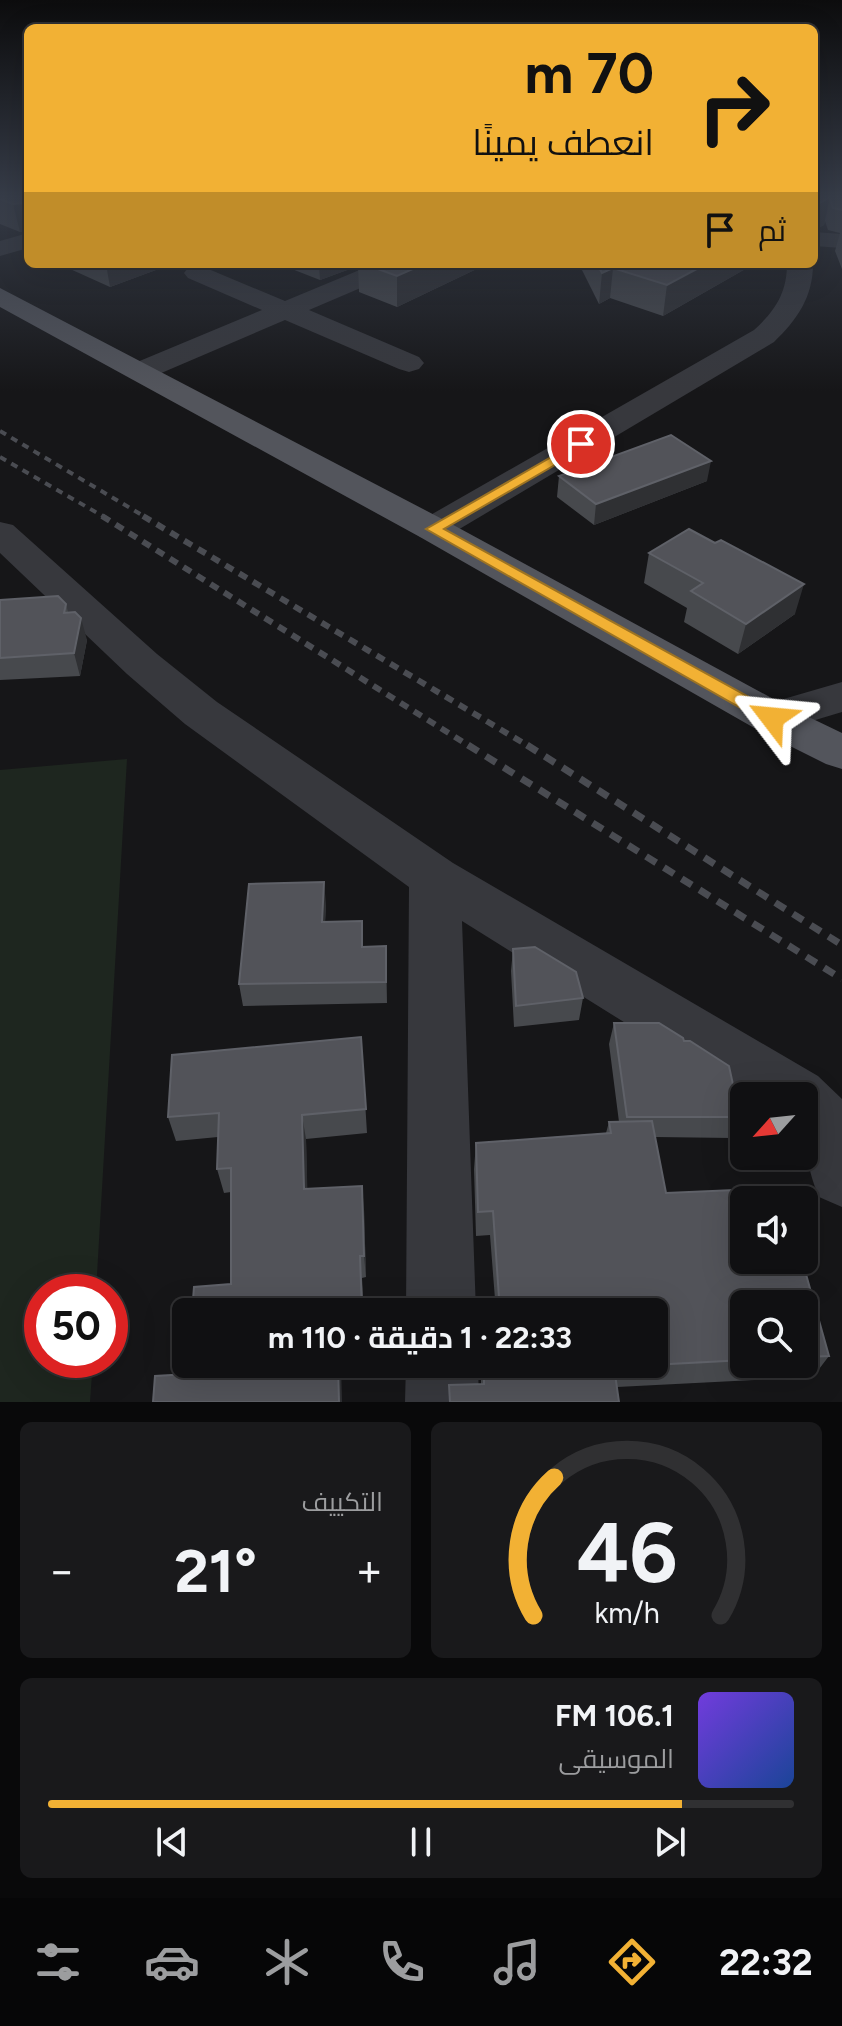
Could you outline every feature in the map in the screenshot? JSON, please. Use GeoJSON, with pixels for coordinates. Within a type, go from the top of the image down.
{"type":"FeatureCollection","features":[{"type":"Feature","properties":{"kind":"main road"},"geometry":{"type":"LineString","coordinates":[[0,296],[433,529],[772,718],[842,752]]}},
{"type":"Feature","properties":{"kind":"street"},"geometry":{"type":"LineString","coordinates":[[141,371],[387,268]]}},
{"type":"Feature","properties":{"kind":"street"},"geometry":{"type":"LineString","coordinates":[[433,529],[764,336],[790,310],[797,295],[800,268]]}},
{"type":"Feature","properties":{"kind":"street"},"geometry":{"type":"LineString","coordinates":[[197,273],[409,363]]}},
{"type":"Feature","properties":{"kind":"street"},"geometry":{"type":"LineString","coordinates":[[0,533],[142,664],[201,713],[435,878],[774,1082]]}},
{"type":"Feature","properties":{"kind":"street"},"geometry":{"type":"LineString","coordinates":[[772,718],[842,697]]}},
{"type":"Feature","properties":{"kind":"street"},"geometry":{"type":"LineString","coordinates":[[435,878],[441,1298]]}},
{"type":"Feature","properties":{"kind":"street"},"geometry":{"type":"LineString","coordinates":[[818,1118],[829,1129],[842,1175]]}},
{"type":"Feature","properties":{"kind":"street"},"geometry":{"type":"LineString","coordinates":[[442,1378],[442,1402]]}},
{"type":"Feature","properties":{"kind":"shaded area"},"geometry":{"type":"Polygon","coordinates":[[[127,759],[97,1274],[24,1274],[24,1378],[92,1378],[90,1402],[0,1402],[0,770],[127,759]]]}},
{"type":"Feature","properties":{"kind":"building"},"geometry":{"type":"Polygon","coordinates":[[[375,268],[415,268],[397,276],[375,268]]]}},
{"type":"Feature","properties":{"kind":"building"},"geometry":{"type":"Polygon","coordinates":[[[613,268],[699,268],[667,285],[613,268]]]}},
{"type":"Feature","properties":{"kind":"building"},"geometry":{"type":"Polygon","coordinates":[[[671,435],[711,461],[596,504],[559,476],[671,435]]]}},
{"type":"Feature","properties":{"kind":"building"},"geometry":{"type":"Polygon","coordinates":[[[689,529],[715,543],[721,540],[804,584],[746,624],[691,591],[703,583],[649,553],[689,529]]]}},
{"type":"Feature","properties":{"kind":"building"},"geometry":{"type":"Polygon","coordinates":[[[58,596],[66,604],[64,613],[75,612],[81,618],[74,653],[0,658],[0,600],[58,596]]]}},
{"type":"Feature","properties":{"kind":"building"},"geometry":{"type":"Polygon","coordinates":[[[324,882],[322,922],[362,921],[362,947],[386,946],[386,982],[239,984],[249,884],[324,882]]]}},
{"type":"Feature","properties":{"kind":"building"},"geometry":{"type":"Polygon","coordinates":[[[535,947],[576,972],[583,998],[516,1006],[513,949],[535,947]]]}},
{"type":"Feature","properties":{"kind":"building"},"geometry":{"type":"Polygon","coordinates":[[[614,1023],[659,1023],[729,1066],[732,1082],[730,1082],[730,1117],[627,1117],[614,1023]]]}},
{"type":"Feature","properties":{"kind":"building"},"geometry":{"type":"Polygon","coordinates":[[[361,1037],[366,1109],[302,1115],[304,1189],[362,1186],[362,1298],[193,1298],[194,1287],[231,1284],[231,1168],[217,1169],[219,1113],[168,1117],[172,1055],[361,1037]]]}},
{"type":"Feature","properties":{"kind":"building"},"geometry":{"type":"Polygon","coordinates":[[[652,1121],[666,1193],[730,1190],[730,1274],[806,1274],[810,1290],[730,1290],[730,1361],[668,1364],[668,1298],[499,1298],[493,1211],[478,1212],[476,1143],[611,1133],[609,1122],[652,1121]]]}},
{"type":"Feature","properties":{"kind":"building"},"geometry":{"type":"Polygon","coordinates":[[[818,1317],[829,1356],[818,1356],[818,1317]]]}},
{"type":"Feature","properties":{"kind":"building"},"geometry":{"type":"Polygon","coordinates":[[[155,1376],[338,1378],[339,1402],[153,1402],[155,1376]]]}},
{"type":"Feature","properties":{"kind":"building"},"geometry":{"type":"Polygon","coordinates":[[[484,1378],[616,1378],[619,1402],[450,1402],[449,1385],[484,1384],[484,1378]]]}},
{"type":"Feature","properties":{"kind":"railway"},"geometry":{"type":"LineString","coordinates":[[0,431],[147,518]]}},
{"type":"Feature","properties":{"kind":"railway"},"geometry":{"type":"LineString","coordinates":[[0,457],[106,518]]}},
{"type":"Feature","properties":{"kind":"railway"},"geometry":{"type":"LineString","coordinates":[[102,516],[471,747]]}},
{"type":"Feature","properties":{"kind":"railway"},"geometry":{"type":"LineString","coordinates":[[143,516],[530,747]]}},
{"type":"Feature","properties":{"kind":"railway"},"geometry":{"type":"LineString","coordinates":[[468,745],[842,979]]}},
{"type":"Feature","properties":{"kind":"railway"},"geometry":{"type":"LineString","coordinates":[[527,745],[842,945]]}},
{"type":"Feature","properties":{"kind":"route"},"geometry":{"type":"LineString","coordinates":[[581,444],[433,529],[772,718]]}}]}
